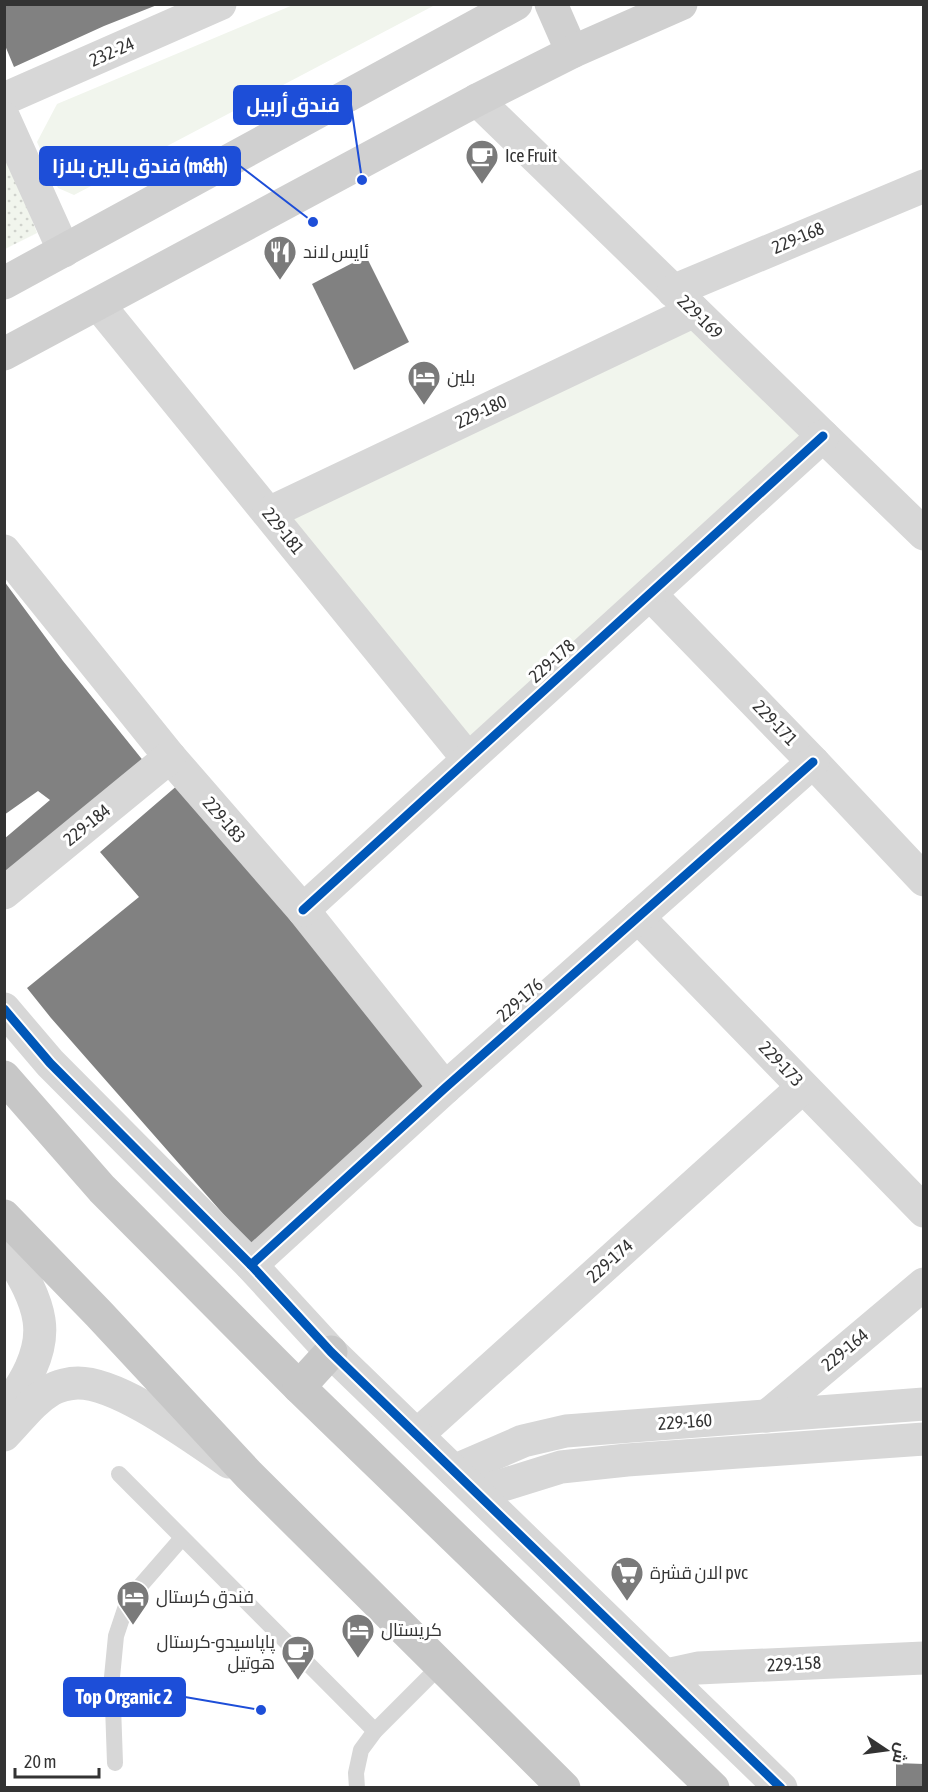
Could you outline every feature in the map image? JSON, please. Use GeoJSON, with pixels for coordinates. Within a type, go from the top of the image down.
{"type":"FeatureCollection","features":[{"type":"Feature","properties":{"kind":"highway"},"geometry":{"type":"LineString","coordinates":[[4,1077],[102,1190],[298,1387],[713,1788]]}},
{"type":"Feature","properties":{"kind":"highway"},"geometry":{"type":"LineString","coordinates":[[4,1216],[107,1322],[249,1475],[564,1788]]}},
{"type":"Feature","properties":{"kind":"highway"},"geometry":{"type":"LineString","coordinates":[[298,1387],[332,1352]]}},
{"type":"Feature","properties":{"kind":"main road"},"geometry":{"type":"LineString","coordinates":[[4,283],[516,4]]}},
{"type":"Feature","properties":{"kind":"main road"},"geometry":{"type":"LineString","coordinates":[[551,4],[572,52]]}},
{"type":"Feature","properties":{"kind":"main road"},"geometry":{"type":"LineString","coordinates":[[4,354],[477,100],[572,52],[681,4]]}},
{"type":"Feature","properties":{"kind":"street","name":"232-24"},"geometry":{"type":"LineString","coordinates":[[4,99],[220,4]]}},
{"type":"Feature","properties":{"kind":"street","name":"229-169"},"geometry":{"type":"LineString","coordinates":[[477,100],[924,534]]}},
{"type":"Feature","properties":{"kind":"street"},"geometry":{"type":"LineString","coordinates":[[4,118],[64,251]]}},
{"type":"Feature","properties":{"kind":"street","name":"229-168"},"geometry":{"type":"LineString","coordinates":[[683,301],[917,197]]}},
{"type":"Feature","properties":{"kind":"street","name":"229-180"},"geometry":{"type":"LineString","coordinates":[[269,513],[683,301]]}},
{"type":"Feature","properties":{"kind":"street","name":"229-181"},"geometry":{"type":"LineString","coordinates":[[98,304],[468,759]]}},
{"type":"Feature","properties":{"kind":"street","name":"229-178"},"geometry":{"type":"LineString","coordinates":[[303,910],[823,436]]}},
{"type":"Feature","properties":{"kind":"street","name":"229-183"},"geometry":{"type":"LineString","coordinates":[[4,551],[170,757],[303,910],[445,1088]]}},
{"type":"Feature","properties":{"kind":"street","name":"229-171"},"geometry":{"type":"LineString","coordinates":[[650,594],[924,880]]}},
{"type":"Feature","properties":{"kind":"street","name":"229-184"},"geometry":{"type":"LineString","coordinates":[[4,893],[170,757]]}},
{"type":"Feature","properties":{"kind":"street","name":"229-176"},"geometry":{"type":"LineString","coordinates":[[251,1265],[445,1088],[813,762]]}},
{"type":"Feature","properties":{"kind":"street","name":"229-173"},"geometry":{"type":"LineString","coordinates":[[638,917],[924,1211]]}},
{"type":"Feature","properties":{"kind":"street"},"geometry":{"type":"LineString","coordinates":[[4,1009],[50,1063],[251,1265],[332,1352],[781,1788]]}},
{"type":"Feature","properties":{"kind":"street","name":"229-174"},"geometry":{"type":"LineString","coordinates":[[417,1435],[803,1087]]}},
{"type":"Feature","properties":{"kind":"street"},"geometry":{"type":"LineString","coordinates":[[4,1244],[33,1299],[39,1320],[35,1359],[4,1409]]}},
{"type":"Feature","properties":{"kind":"street","name":"229-164"},"geometry":{"type":"LineString","coordinates":[[767,1416],[924,1284]]}},
{"type":"Feature","properties":{"kind":"street"},"geometry":{"type":"LineString","coordinates":[[4,1435],[32,1404],[52,1389],[76,1383],[95,1385],[135,1402],[249,1475]]}},
{"type":"Feature","properties":{"kind":"street","name":"229-160"},"geometry":{"type":"LineString","coordinates":[[466,1482],[523,1441],[566,1431],[924,1404]]}},
{"type":"Feature","properties":{"kind":"street","name":"229-160"},"geometry":{"type":"LineString","coordinates":[[466,1482],[561,1467],[627,1460],[924,1439]]}},
{"type":"Feature","properties":{"kind":"street","name":"229-158"},"geometry":{"type":"LineString","coordinates":[[666,1675],[698,1668],[924,1658]]}},
{"type":"Feature","properties":{"kind":"lane"},"geometry":{"type":"LineString","coordinates":[[119,1474],[375,1731]]}},
{"type":"Feature","properties":{"kind":"lane"},"geometry":{"type":"LineString","coordinates":[[115,1763],[112,1677],[119,1627],[128,1600],[182,1538]]}},
{"type":"Feature","properties":{"kind":"lane"},"geometry":{"type":"LineString","coordinates":[[357,1788],[356,1773],[361,1750],[375,1731],[441,1665]]}},
{"type":"Feature","properties":{"kind":"shaded area"},"geometry":{"type":"Polygon","coordinates":[[[293,5],[435,5],[74,195],[58,188],[37,142],[57,104],[293,5]]]}},
{"type":"Feature","properties":{"kind":"shaded area"},"geometry":{"type":"Polygon","coordinates":[[[4,146],[37,233],[5,249],[4,249],[4,146]]]}},
{"type":"Feature","properties":{"kind":"shaded area"},"geometry":{"type":"Polygon","coordinates":[[[694,311],[823,436],[468,759],[269,513],[694,311]]]}},
{"type":"Feature","properties":{"kind":"building"},"geometry":{"type":"Polygon","coordinates":[[[4,4],[157,5],[104,26],[14,67],[4,43],[4,4]]]}},
{"type":"Feature","properties":{"kind":"building"},"geometry":{"type":"Polygon","coordinates":[[[366,256],[409,342],[354,370],[312,284],[366,256]]]}},
{"type":"Feature","properties":{"kind":"building"},"geometry":{"type":"Polygon","coordinates":[[[4,581],[63,661],[145,763],[4,880],[4,839],[50,800],[38,791],[4,815],[4,581]]]}},
{"type":"Feature","properties":{"kind":"building"},"geometry":{"type":"Polygon","coordinates":[[[179,784],[433,1093],[254,1249],[27,988],[139,897],[100,852],[179,784]]]}},
{"type":"Feature","properties":{"kind":"building"},"geometry":{"type":"Polygon","coordinates":[[[896,1763],[924,1764],[924,1788],[896,1788],[896,1763]]]}},
{"type":"Feature","properties":{"kind":"cycle path"},"geometry":{"type":"LineString","coordinates":[[303,910],[823,436]]}},
{"type":"Feature","properties":{"kind":"cycle path"},"geometry":{"type":"LineString","coordinates":[[251,1265],[445,1088],[813,762]]}},
{"type":"Feature","properties":{"kind":"cycle path"},"geometry":{"type":"LineString","coordinates":[[4,1009],[50,1063],[251,1265],[331,1352],[781,1788]]}},
{"type":"Feature","properties":{"kind":"place","name":"فندق أربيل"},"geometry":{"type":"Point","coordinates":[362,180]}},
{"type":"Feature","properties":{"kind":"place","name":"Ice Fruit"},"geometry":{"type":"Point","coordinates":[482,185]}},
{"type":"Feature","properties":{"kind":"place","name":"فندق بالين بلازا (m&h)"},"geometry":{"type":"Point","coordinates":[313,222]}},
{"type":"Feature","properties":{"kind":"place","name":"ئایس لاند"},"geometry":{"type":"Point","coordinates":[280,281]}},
{"type":"Feature","properties":{"kind":"place","name":"بلين"},"geometry":{"type":"Point","coordinates":[424,406]}},
{"type":"Feature","properties":{"kind":"place","name":"الان قشرة pvc"},"geometry":{"type":"Point","coordinates":[627,1602]}},
{"type":"Feature","properties":{"kind":"place","name":"فندق کرستال"},"geometry":{"type":"Point","coordinates":[133,1626]}},
{"type":"Feature","properties":{"kind":"place","name":"كريستال"},"geometry":{"type":"Point","coordinates":[358,1659]}},
{"type":"Feature","properties":{"kind":"place","name":"پاپاسيدو-كرستال هوتيل"},"geometry":{"type":"Point","coordinates":[298,1681]}},
{"type":"Feature","properties":{"kind":"place","name":"Top Organic 2"},"geometry":{"type":"Point","coordinates":[261,1710]}}]}
